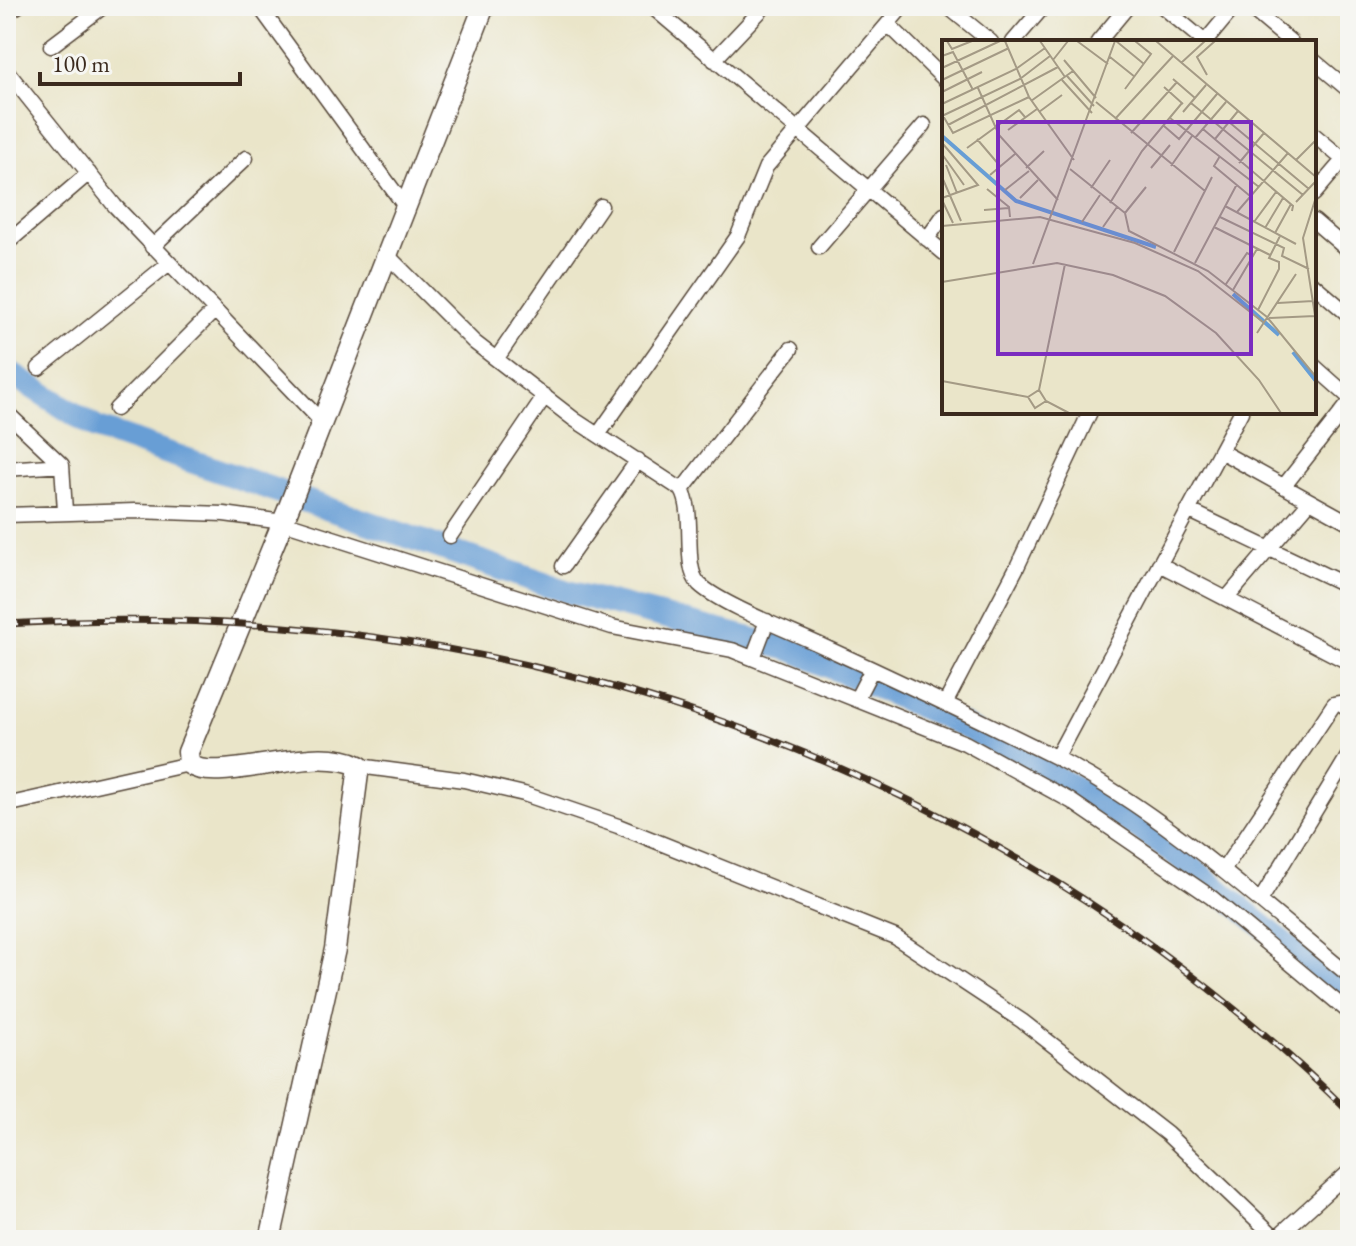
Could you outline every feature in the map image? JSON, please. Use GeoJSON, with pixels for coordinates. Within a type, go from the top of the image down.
{"type":"FeatureCollection","features":[{"type":"Feature","properties":{"kind":"street"},"geometry":{"type":"LineString","coordinates":[[6,13],[18,6]]}},
{"type":"Feature","properties":{"kind":"street"},"geometry":{"type":"LineString","coordinates":[[51,46],[104,6]]}},
{"type":"Feature","properties":{"kind":"street"},"geometry":{"type":"LineString","coordinates":[[259,6],[407,209]]}},
{"type":"Feature","properties":{"kind":"street"},"geometry":{"type":"LineString","coordinates":[[189,764],[189,744],[299,482],[484,6]]}},
{"type":"Feature","properties":{"kind":"street"},"geometry":{"type":"LineString","coordinates":[[651,6],[942,251]]}},
{"type":"Feature","properties":{"kind":"street"},"geometry":{"type":"LineString","coordinates":[[714,60],[765,6]]}},
{"type":"Feature","properties":{"kind":"street"},"geometry":{"type":"LineString","coordinates":[[598,435],[738,236],[766,167],[799,133],[903,6]]}},
{"type":"Feature","properties":{"kind":"street"},"geometry":{"type":"LineString","coordinates":[[947,6],[989,40]]}},
{"type":"Feature","properties":{"kind":"street"},"geometry":{"type":"LineString","coordinates":[[1015,40],[1044,6]]}},
{"type":"Feature","properties":{"kind":"street"},"geometry":{"type":"LineString","coordinates":[[1102,40],[1128,6]]}},
{"type":"Feature","properties":{"kind":"street"},"geometry":{"type":"LineString","coordinates":[[1162,6],[1203,40]]}},
{"type":"Feature","properties":{"kind":"street"},"geometry":{"type":"LineString","coordinates":[[1207,40],[1235,6]]}},
{"type":"Feature","properties":{"kind":"street"},"geometry":{"type":"LineString","coordinates":[[1248,6],[1289,40]]}},
{"type":"Feature","properties":{"kind":"street"},"geometry":{"type":"LineString","coordinates":[[888,24],[942,77]]}},
{"type":"Feature","properties":{"kind":"street"},"geometry":{"type":"LineString","coordinates":[[1316,63],[1350,91]]}},
{"type":"Feature","properties":{"kind":"street"},"geometry":{"type":"LineString","coordinates":[[6,70],[152,247],[322,422]]}},
{"type":"Feature","properties":{"kind":"street"},"geometry":{"type":"LineString","coordinates":[[819,247],[924,125]]}},
{"type":"Feature","properties":{"kind":"street"},"geometry":{"type":"LineString","coordinates":[[1316,136],[1348,159],[1316,192]]}},
{"type":"Feature","properties":{"kind":"street"},"geometry":{"type":"LineString","coordinates":[[152,247],[246,158]]}},
{"type":"Feature","properties":{"kind":"street"},"geometry":{"type":"LineString","coordinates":[[7,240],[89,173]]}},
{"type":"Feature","properties":{"kind":"street"},"geometry":{"type":"LineString","coordinates":[[497,358],[601,206]]}},
{"type":"Feature","properties":{"kind":"street"},"geometry":{"type":"LineString","coordinates":[[927,239],[942,218]]}},
{"type":"Feature","properties":{"kind":"street"},"geometry":{"type":"LineString","coordinates":[[1316,223],[1350,252]]}},
{"type":"Feature","properties":{"kind":"street"},"geometry":{"type":"LineString","coordinates":[[388,256],[474,342],[598,435],[682,490],[689,508],[692,566],[697,582],[767,621],[946,702],[1056,758],[1128,800],[1224,869],[1350,976]]}},
{"type":"Feature","properties":{"kind":"street"},"geometry":{"type":"LineString","coordinates":[[39,368],[168,264]]}},
{"type":"Feature","properties":{"kind":"street"},"geometry":{"type":"LineString","coordinates":[[1316,287],[1350,316]]}},
{"type":"Feature","properties":{"kind":"street"},"geometry":{"type":"LineString","coordinates":[[116,409],[213,312]]}},
{"type":"Feature","properties":{"kind":"street"},"geometry":{"type":"LineString","coordinates":[[682,490],[791,349]]}},
{"type":"Feature","properties":{"kind":"street"},"geometry":{"type":"LineString","coordinates":[[1284,486],[1350,400],[1316,368]]}},
{"type":"Feature","properties":{"kind":"street"},"geometry":{"type":"LineString","coordinates":[[450,536],[545,396]]}},
{"type":"Feature","properties":{"kind":"street"},"geometry":{"type":"LineString","coordinates":[[7,413],[62,465],[65,511]]}},
{"type":"Feature","properties":{"kind":"street"},"geometry":{"type":"LineString","coordinates":[[946,702],[1017,567],[1089,414]]}},
{"type":"Feature","properties":{"kind":"street"},"geometry":{"type":"LineString","coordinates":[[1056,758],[1240,414]]}},
{"type":"Feature","properties":{"kind":"street"},"geometry":{"type":"LineString","coordinates":[[1220,451],[1350,523]]}},
{"type":"Feature","properties":{"kind":"street"},"geometry":{"type":"LineString","coordinates":[[563,566],[638,460]]}},
{"type":"Feature","properties":{"kind":"street"},"geometry":{"type":"LineString","coordinates":[[6,469],[62,465]]}},
{"type":"Feature","properties":{"kind":"street"},"geometry":{"type":"LineString","coordinates":[[1227,598],[1310,501]]}},
{"type":"Feature","properties":{"kind":"street"},"geometry":{"type":"LineString","coordinates":[[1188,510],[1350,587]]}},
{"type":"Feature","properties":{"kind":"street"},"geometry":{"type":"LineString","coordinates":[[6,515],[65,511],[285,517],[612,627],[732,650],[965,743],[1071,801],[1211,897],[1350,1013]]}},
{"type":"Feature","properties":{"kind":"street"},"geometry":{"type":"LineString","coordinates":[[1159,564],[1350,663]]}},
{"type":"Feature","properties":{"kind":"street"},"geometry":{"type":"LineString","coordinates":[[753,658],[767,621]]}},
{"type":"Feature","properties":{"kind":"street"},"geometry":{"type":"LineString","coordinates":[[857,698],[872,669]]}},
{"type":"Feature","properties":{"kind":"street"},"geometry":{"type":"LineString","coordinates":[[1224,869],[1334,704],[1340,703],[1350,710]]}},
{"type":"Feature","properties":{"kind":"street"},"geometry":{"type":"LineString","coordinates":[[1011,768],[1023,741]]}},
{"type":"Feature","properties":{"kind":"street"},"geometry":{"type":"LineString","coordinates":[[1260,901],[1350,753]]}},
{"type":"Feature","properties":{"kind":"street"},"geometry":{"type":"LineString","coordinates":[[6,805],[189,764],[208,771],[318,757],[359,766],[464,780],[524,794],[618,826],[895,937],[1022,1021],[1167,1134],[1277,1239],[1350,1171]]}},
{"type":"Feature","properties":{"kind":"street"},"geometry":{"type":"LineString","coordinates":[[270,1240],[335,949],[359,766]]}},
{"type":"Feature","properties":{"kind":"waterway"},"geometry":{"type":"LineString","coordinates":[[6,370],[96,428],[568,592],[793,650],[964,726],[1090,796],[1173,852],[1350,998]]}},
{"type":"Feature","properties":{"kind":"railway"},"geometry":{"type":"LineString","coordinates":[[6,624],[192,621],[376,637],[556,672],[730,724],[899,795],[1059,884],[1210,990],[1350,1113]]}}]}
